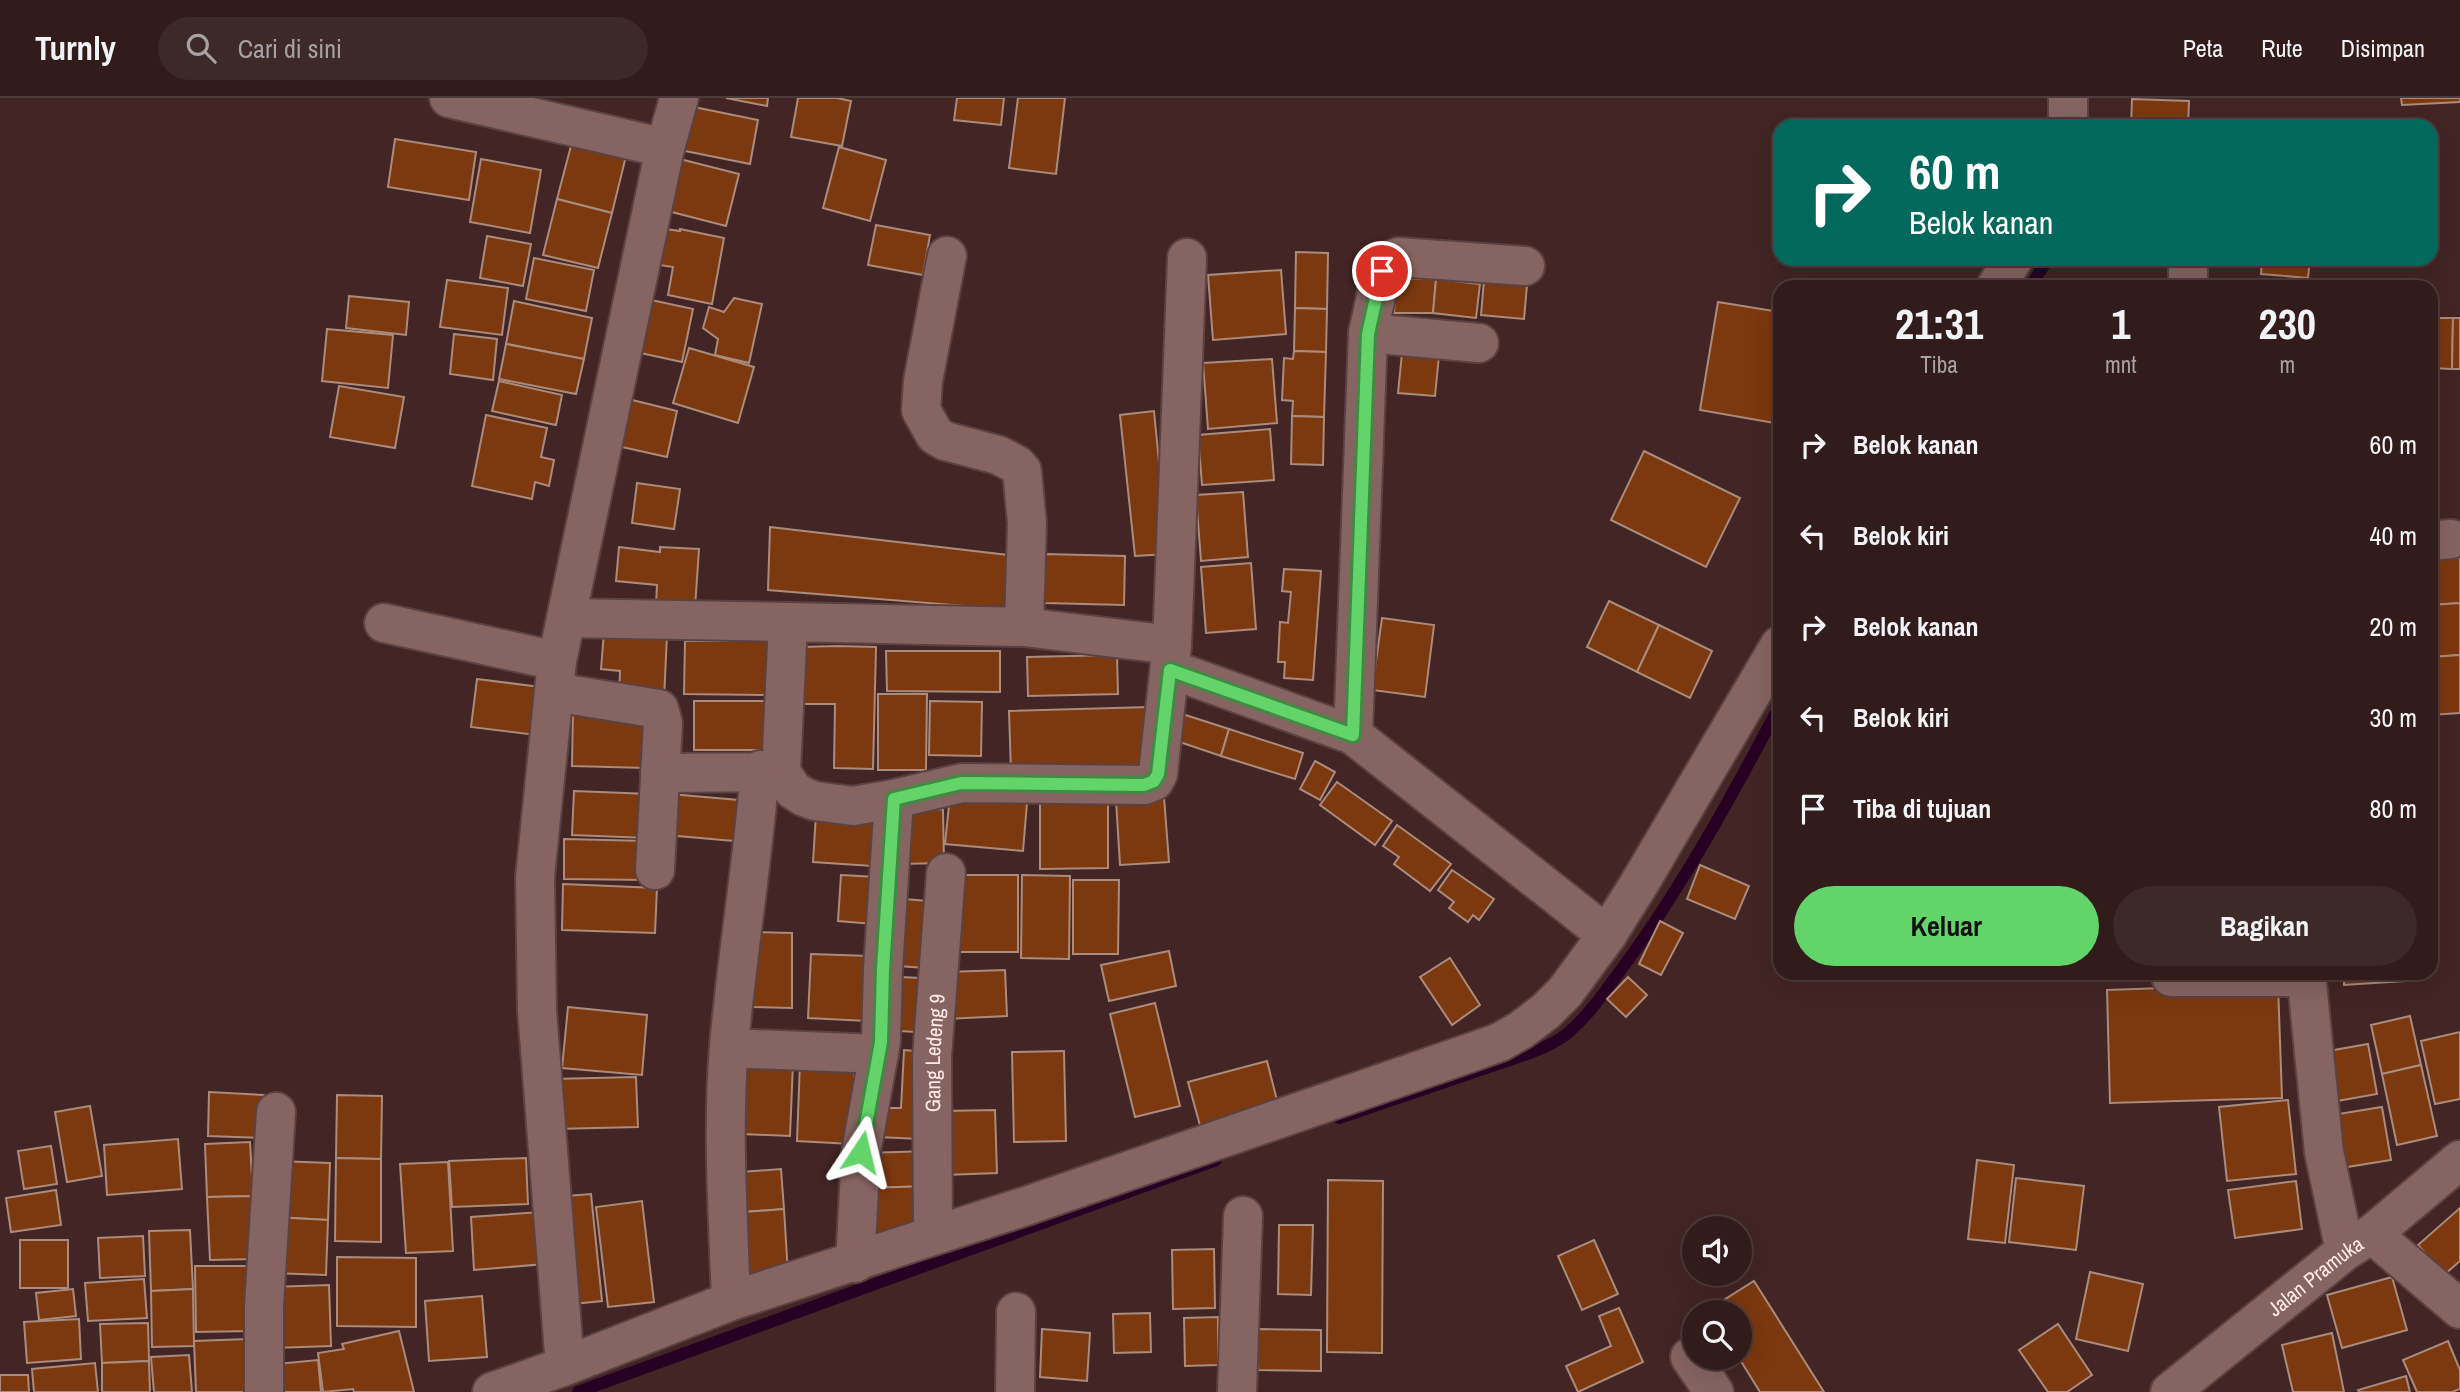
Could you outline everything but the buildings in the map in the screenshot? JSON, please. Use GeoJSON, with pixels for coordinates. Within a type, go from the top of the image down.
{"type":"FeatureCollection","features":[{"type":"Feature","properties":{"kind":"street"},"geometry":{"type":"LineString","coordinates":[[449,98],[665,148]]}},
{"type":"Feature","properties":{"kind":"street"},"geometry":{"type":"LineString","coordinates":[[565,1366],[537,1011],[535,890],[556,676],[566,618],[665,148],[679,98]]}},
{"type":"Feature","properties":{"kind":"street"},"geometry":{"type":"LineString","coordinates":[[2068,98],[2068,119]]}},
{"type":"Feature","properties":{"kind":"street"},"geometry":{"type":"LineString","coordinates":[[947,256],[923,381],[921,410],[935,435],[946,441],[998,455],[1017,465],[1022,471],[1027,523],[1024,627]]}},
{"type":"Feature","properties":{"kind":"street"},"geometry":{"type":"LineString","coordinates":[[1353,735],[1368,334],[1384,264],[1398,257],[1524,266]]}},
{"type":"Feature","properties":{"kind":"street"},"geometry":{"type":"LineString","coordinates":[[660,773],[771,771],[804,797],[853,806],[961,783],[1144,785],[1154,781],[1158,774],[1171,657],[1187,258]]}},
{"type":"Feature","properties":{"kind":"street"},"geometry":{"type":"LineString","coordinates":[[1368,334],[1479,343]]}},
{"type":"Feature","properties":{"kind":"street"},"geometry":{"type":"LineString","coordinates":[[566,618],[1024,627],[1171,657],[1353,735],[1607,935]]}},
{"type":"Feature","properties":{"kind":"street"},"geometry":{"type":"LineString","coordinates":[[731,1301],[726,1172],[729,1048],[755,826],[771,771],[788,622]]}},
{"type":"Feature","properties":{"kind":"street"},"geometry":{"type":"LineString","coordinates":[[384,624],[659,709],[663,723],[655,870]]}},
{"type":"Feature","properties":{"kind":"street"},"geometry":{"type":"LineString","coordinates":[[492,1392],[731,1301],[1039,1202],[1500,1042],[1546,1011],[1565,992],[1607,935],[1773,657]]}},
{"type":"Feature","properties":{"kind":"street"},"geometry":{"type":"LineString","coordinates":[[855,1263],[859,1166],[879,1055],[894,799]]}},
{"type":"Feature","properties":{"kind":"street","name":"Gang Ledeng 9"},"geometry":{"type":"LineString","coordinates":[[933,1235],[932,1057],[946,873]]}},
{"type":"Feature","properties":{"kind":"street"},"geometry":{"type":"LineString","coordinates":[[2306,980],[2323,1152],[2358,1242],[2460,1309]]}},
{"type":"Feature","properties":{"kind":"street"},"geometry":{"type":"LineString","coordinates":[[729,1048],[879,1055]]}},
{"type":"Feature","properties":{"kind":"street"},"geometry":{"type":"LineString","coordinates":[[264,1392],[264,1306],[276,1112]]}},
{"type":"Feature","properties":{"kind":"street","name":"Jalan Pramuka"},"geometry":{"type":"LineString","coordinates":[[2169,1392],[2460,1160]]}},
{"type":"Feature","properties":{"kind":"street"},"geometry":{"type":"LineString","coordinates":[[1237,1392],[1243,1216]]}},
{"type":"Feature","properties":{"kind":"street"},"geometry":{"type":"LineString","coordinates":[[1015,1392],[1016,1312]]}},
{"type":"Feature","properties":{"kind":"street"},"geometry":{"type":"LineString","coordinates":[[1699,1370],[1714,1392]]}},
{"type":"Feature","properties":{"kind":"waterway"},"geometry":{"type":"LineString","coordinates":[[2034,280],[2044,266]]}},
{"type":"Feature","properties":{"kind":"waterway"},"geometry":{"type":"LineString","coordinates":[[1339,1118],[1540,1049],[1568,1033],[1592,1008],[1648,932],[1726,804],[1773,718]]}},
{"type":"Feature","properties":{"kind":"waterway"},"geometry":{"type":"LineString","coordinates":[[578,1392],[1216,1160]]}},
{"type":"Feature","properties":{"kind":"route"},"geometry":{"type":"LineString","coordinates":[[861,1152],[881,1042],[894,799],[961,783],[1144,785],[1154,781],[1158,774],[1170,670],[1353,735],[1368,334],[1382,271]]}}]}
